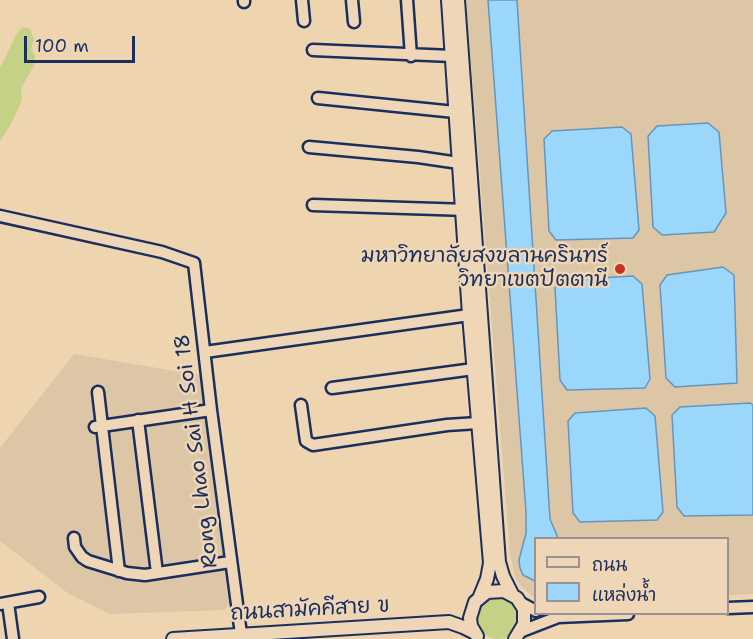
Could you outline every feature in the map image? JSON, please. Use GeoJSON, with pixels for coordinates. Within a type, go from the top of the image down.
{"type":"FeatureCollection","features":[{"type":"Feature","properties":{"kind":"main road"},"geometry":{"type":"LineString","coordinates":[[448,0],[459,163],[468,210],[469,315],[479,368],[478,423],[490,563],[488,579],[470,618],[477,636]]}},
{"type":"Feature","properties":{"kind":"main road"},"geometry":{"type":"LineString","coordinates":[[458,0],[468,210],[479,368],[499,562],[503,576],[525,617],[518,635]]}},
{"type":"Feature","properties":{"kind":"main road"},"geometry":{"type":"LineString","coordinates":[[449,622],[464,614],[477,599],[495,590],[516,598]]}},
{"type":"Feature","properties":{"kind":"main road","name":"ถนนสามัคคีสาย ข"},"geometry":{"type":"LineString","coordinates":[[173,639],[449,622],[477,636]]}},
{"type":"Feature","properties":{"kind":"street"},"geometry":{"type":"LineString","coordinates":[[302,0],[304,21]]}},
{"type":"Feature","properties":{"kind":"street"},"geometry":{"type":"LineString","coordinates":[[352,0],[354,22]]}},
{"type":"Feature","properties":{"kind":"street"},"geometry":{"type":"LineString","coordinates":[[407,0],[411,56]]}},
{"type":"Feature","properties":{"kind":"street"},"geometry":{"type":"LineString","coordinates":[[313,50],[452,56]]}},
{"type":"Feature","properties":{"kind":"street"},"geometry":{"type":"LineString","coordinates":[[318,98],[455,112]]}},
{"type":"Feature","properties":{"kind":"street"},"geometry":{"type":"LineString","coordinates":[[309,147],[459,163]]}},
{"type":"Feature","properties":{"kind":"street"},"geometry":{"type":"LineString","coordinates":[[313,205],[468,210]]}},
{"type":"Feature","properties":{"kind":"street","name":"Rong Lhao Sai H Soi 18"},"geometry":{"type":"LineString","coordinates":[[0,216],[162,252],[194,263],[230,562],[247,635]]}},
{"type":"Feature","properties":{"kind":"street"},"geometry":{"type":"LineString","coordinates":[[205,352],[469,315]]}},
{"type":"Feature","properties":{"kind":"street"},"geometry":{"type":"LineString","coordinates":[[332,388],[479,368]]}},
{"type":"Feature","properties":{"kind":"street"},"geometry":{"type":"LineString","coordinates":[[98,392],[99,426],[119,571]]}},
{"type":"Feature","properties":{"kind":"street"},"geometry":{"type":"LineString","coordinates":[[301,405],[306,441],[313,445],[447,425],[478,423]]}},
{"type":"Feature","properties":{"kind":"street"},"geometry":{"type":"LineString","coordinates":[[99,426],[211,410]]}},
{"type":"Feature","properties":{"kind":"street"},"geometry":{"type":"LineString","coordinates":[[138,420],[157,573]]}},
{"type":"Feature","properties":{"kind":"street"},"geometry":{"type":"LineString","coordinates":[[74,538],[77,551],[82,557],[119,571],[139,574],[157,573],[230,562]]}},
{"type":"Feature","properties":{"kind":"street"},"geometry":{"type":"LineString","coordinates":[[13,639],[4,603],[39,597]]}},
{"type":"Feature","properties":{"kind":"street"},"geometry":{"type":"LineString","coordinates":[[516,598],[534,610]]}},
{"type":"Feature","properties":{"kind":"street"},"geometry":{"type":"LineString","coordinates":[[729,608],[753,607]]}},
{"type":"Feature","properties":{"kind":"street"},"geometry":{"type":"LineString","coordinates":[[547,615],[558,617],[605,615]]}},
{"type":"Feature","properties":{"kind":"street"},"geometry":{"type":"LineString","coordinates":[[518,635],[558,617]]}},
{"type":"Feature","properties":{"kind":"shaded area","name":"มหาวิทยาลัยสงขลานครินทร์ วิทยาเขตปัตตานี"},"geometry":{"type":"Polygon","coordinates":[[[466,0],[753,0],[753,594],[729,595],[729,537],[534,537],[534,597],[516,580],[510,553],[466,0]]]}},
{"type":"Feature","properties":{"kind":"shaded area"},"geometry":{"type":"Polygon","coordinates":[[[74,354],[199,375],[229,603],[225,610],[110,614],[69,594],[0,541],[0,448],[74,354]]]}},
{"type":"Feature","properties":{"kind":"green space"},"geometry":{"type":"Polygon","coordinates":[[[23,27],[30,29],[34,40],[31,49],[35,56],[35,64],[21,88],[22,100],[0,141],[0,68],[17,33],[23,27]]]}},
{"type":"Feature","properties":{"kind":"green space"},"geometry":{"type":"Polygon","coordinates":[[[498,597],[513,603],[519,618],[513,633],[498,639],[483,633],[477,618],[483,603],[498,597]]]}},
{"type":"Feature","properties":{"kind":"water"},"geometry":{"type":"Polygon","coordinates":[[[488,0],[517,0],[550,519],[558,537],[534,537],[534,580],[523,575],[519,560],[526,533],[488,0]]]}},
{"type":"Feature","properties":{"kind":"water"},"geometry":{"type":"Polygon","coordinates":[[[708,123],[719,132],[726,213],[714,232],[662,235],[653,227],[648,136],[657,126],[708,123]]]}},
{"type":"Feature","properties":{"kind":"water"},"geometry":{"type":"Polygon","coordinates":[[[622,127],[631,134],[639,230],[633,238],[556,240],[549,231],[544,139],[552,131],[622,127]]]}},
{"type":"Feature","properties":{"kind":"water"},"geometry":{"type":"Polygon","coordinates":[[[723,267],[734,275],[737,383],[675,387],[666,378],[660,285],[667,275],[723,267]]]}},
{"type":"Feature","properties":{"kind":"water"},"geometry":{"type":"Polygon","coordinates":[[[633,276],[642,284],[650,379],[645,388],[567,390],[560,380],[555,288],[563,280],[633,276]]]}},
{"type":"Feature","properties":{"kind":"water"},"geometry":{"type":"Polygon","coordinates":[[[750,403],[753,405],[753,515],[684,516],[677,507],[672,415],[680,407],[750,403]]]}},
{"type":"Feature","properties":{"kind":"water"},"geometry":{"type":"Polygon","coordinates":[[[646,408],[655,416],[663,512],[657,520],[580,522],[573,513],[568,421],[575,413],[646,408]]]}},
{"type":"Feature","properties":{"kind":"place","name":"มหาวิทยาลัยสงขลานครินทร์ วิทยาเขตปัตตานี"},"geometry":{"type":"Point","coordinates":[620,269]}}]}
